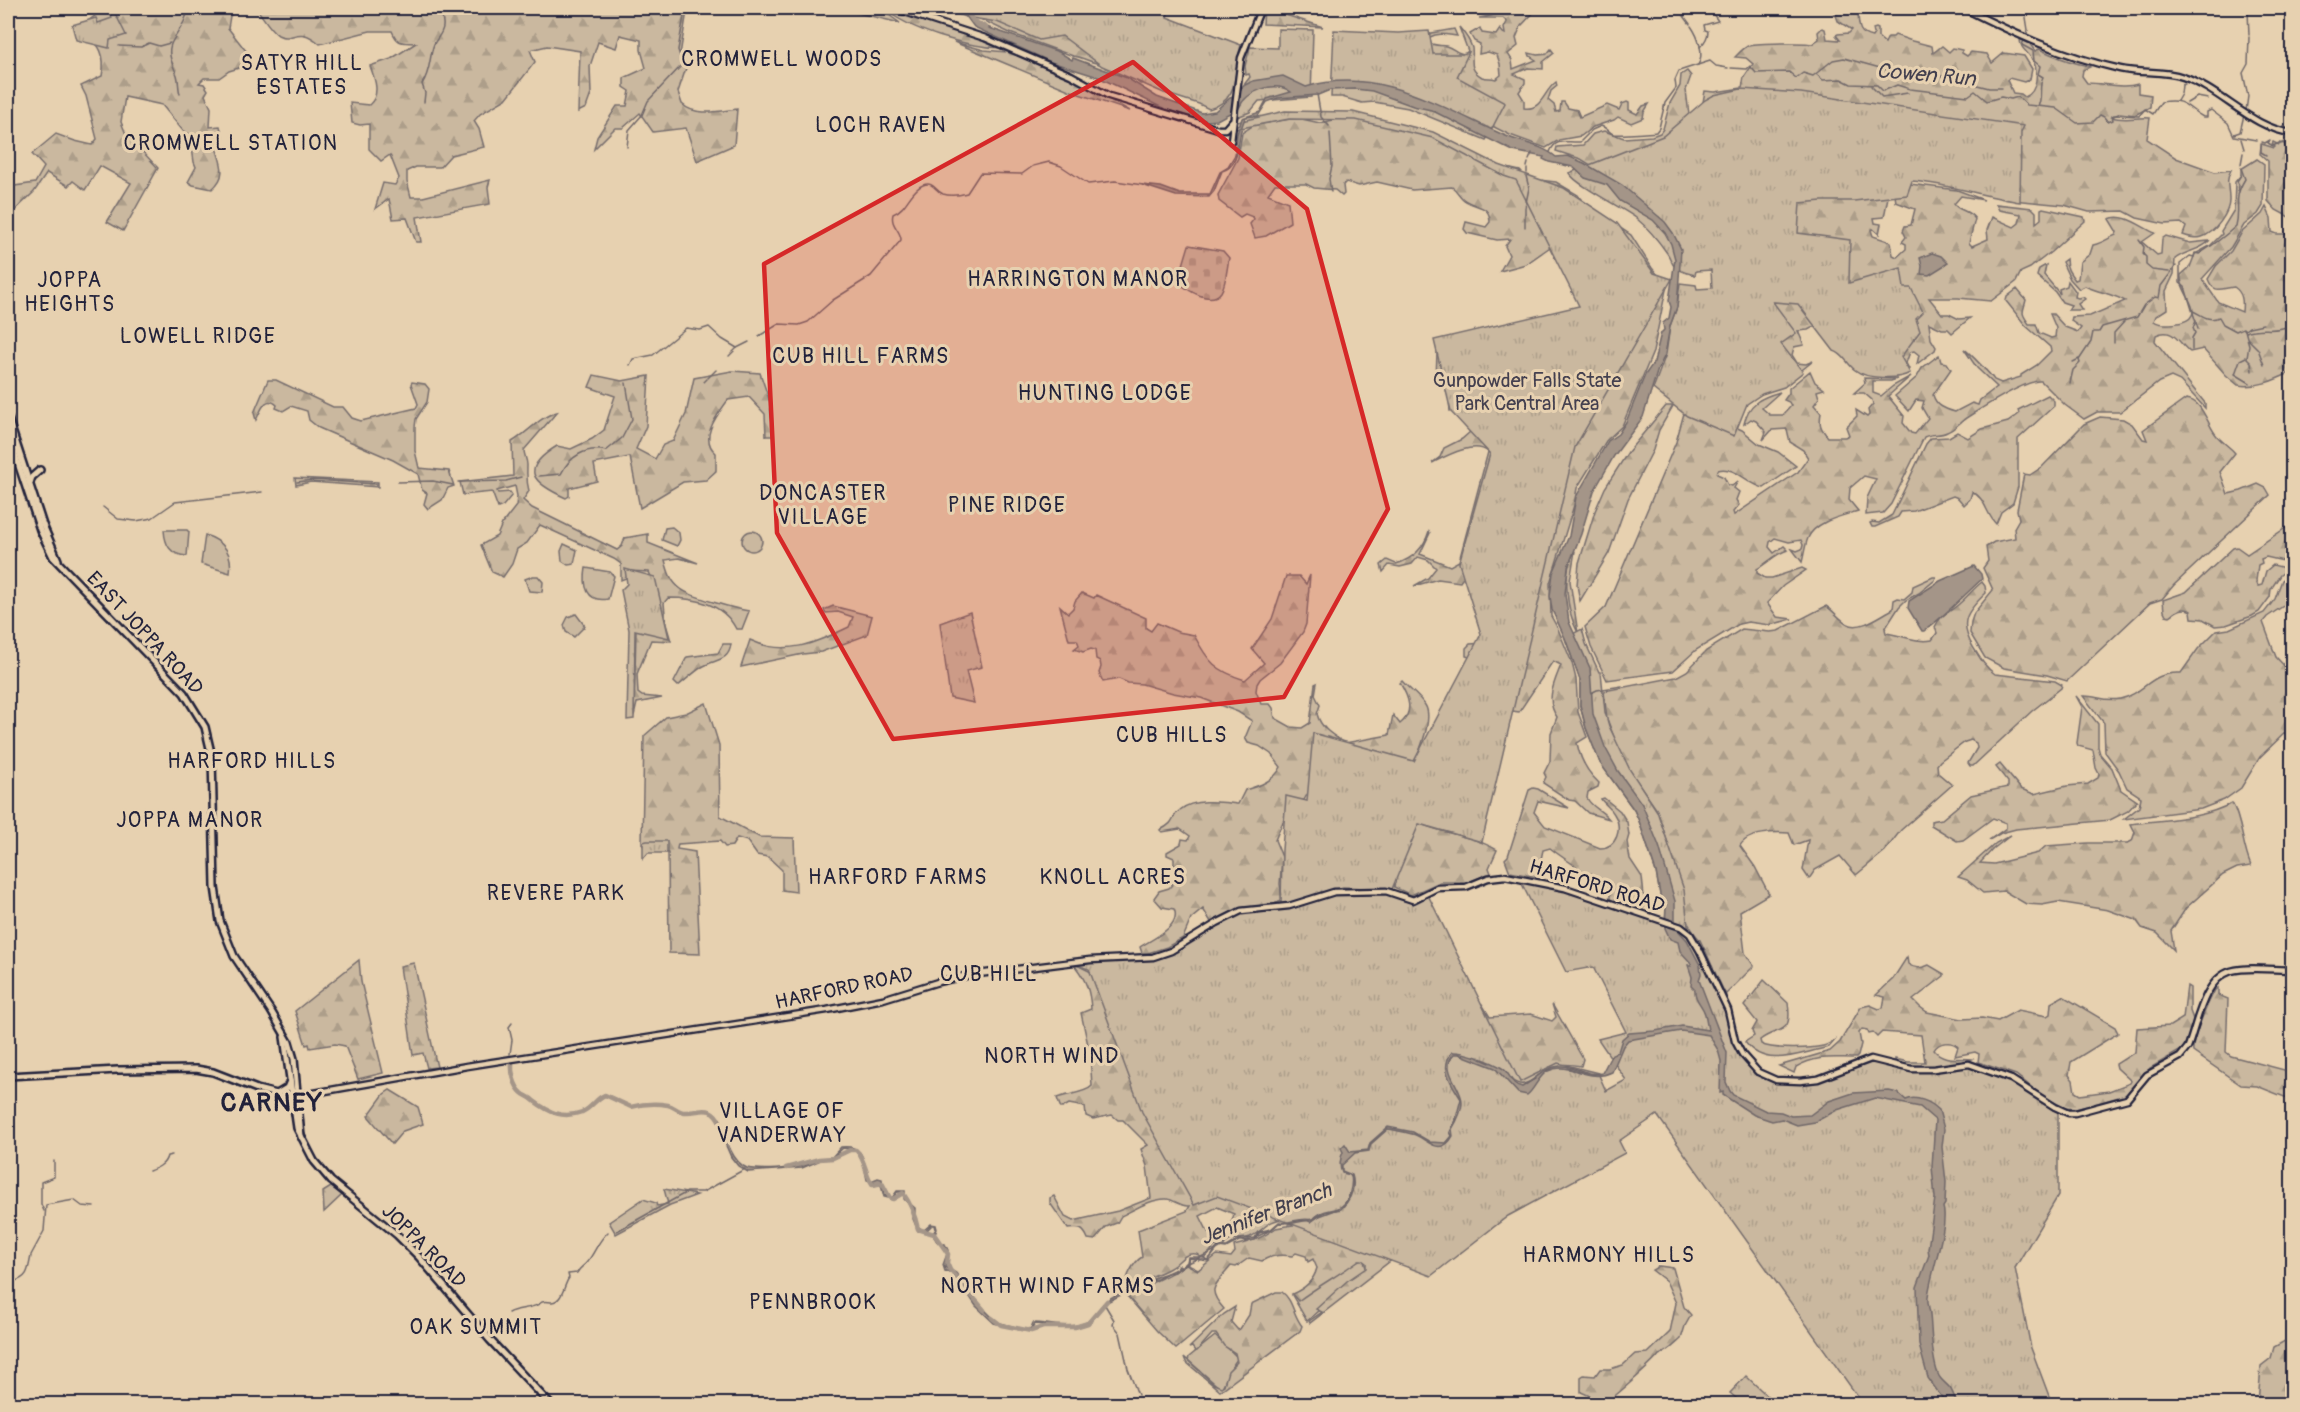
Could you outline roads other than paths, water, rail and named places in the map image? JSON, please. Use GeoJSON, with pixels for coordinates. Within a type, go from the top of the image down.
{"type":"FeatureCollection","features":[{"type":"Feature","properties":{"kind":"main road"},"geometry":{"type":"LineString","coordinates":[[893,8],[985,38],[1071,75],[1109,96],[1218,129],[1227,134],[1231,141],[1242,52],[1261,8]]}},
{"type":"Feature","properties":{"kind":"main road"},"geometry":{"type":"LineString","coordinates":[[1962,8],[2066,56],[2124,70],[2185,78],[2270,128],[2292,134]]}},
{"type":"Feature","properties":{"kind":"main road"},"geometry":{"type":"LineString","coordinates":[[1218,129],[1227,128],[1232,120]]}},
{"type":"Feature","properties":{"kind":"main road","name":"EAST JOPPA ROAD"},"geometry":{"type":"LineString","coordinates":[[8,418],[46,532],[58,560]]}},
{"type":"Feature","properties":{"kind":"main road","name":"EAST JOPPA ROAD"},"geometry":{"type":"LineString","coordinates":[[8,433],[43,537],[53,557],[184,693],[200,718],[212,757],[215,887],[220,921],[234,956],[289,1042],[294,1059],[295,1096]]}},
{"type":"Feature","properties":{"kind":"main road"},"geometry":{"type":"LineString","coordinates":[[23,465],[27,469],[39,470],[33,475],[30,484]]}},
{"type":"Feature","properties":{"kind":"main road","name":"HARFORD ROAD"},"geometry":{"type":"LineString","coordinates":[[8,1076],[118,1070],[204,1070],[278,1094],[295,1096],[467,1066],[779,1018],[873,1001],[970,975],[1090,960],[1153,957],[1171,951],[1216,923],[1241,911],[1289,906],[1337,891],[1386,891],[1413,900],[1437,888],[1466,887],[1488,878],[1504,876],[1565,888],[1678,926],[1690,934],[1728,1010],[1742,1054],[1750,1066],[1766,1077],[1784,1080],[1814,1080],[1862,1061],[1873,1059],[1907,1069],[1972,1064],[2011,1079],[2048,1103],[2072,1113],[2127,1099],[2149,1073],[2183,1055],[2209,992],[2226,974],[2237,970],[2292,970]]}},
{"type":"Feature","properties":{"kind":"main road","name":"EAST JOPPA ROAD"},"geometry":{"type":"LineString","coordinates":[[284,1035],[295,1096]]}},
{"type":"Feature","properties":{"kind":"main road"},"geometry":{"type":"LineString","coordinates":[[291,1075],[287,1088],[278,1094],[288,1101],[294,1112]]}},
{"type":"Feature","properties":{"kind":"main road","name":"JOPPA ROAD"},"geometry":{"type":"LineString","coordinates":[[295,1096],[294,1112],[298,1134],[302,1137]]}},
{"type":"Feature","properties":{"kind":"main road","name":"JOPPA ROAD"},"geometry":{"type":"LineString","coordinates":[[295,1096],[302,1137],[309,1154],[319,1168],[420,1257],[490,1340],[550,1404]]}},
{"type":"Feature","properties":{"kind":"waterway"},"geometry":{"type":"LineString","coordinates":[[180,94],[170,46],[184,22],[188,8]]}},
{"type":"Feature","properties":{"kind":"waterway"},"geometry":{"type":"LineString","coordinates":[[424,102],[425,93],[422,84],[427,74],[434,44],[443,27],[441,8]]}},
{"type":"Feature","properties":{"kind":"waterway"},"geometry":{"type":"LineString","coordinates":[[965,8],[973,21],[986,27]]}},
{"type":"Feature","properties":{"kind":"waterway"},"geometry":{"type":"LineString","coordinates":[[1685,8],[1684,16],[1690,24]]}},
{"type":"Feature","properties":{"kind":"waterway"},"geometry":{"type":"LineString","coordinates":[[1700,47],[1708,33],[1704,25],[1718,21],[1709,8]]}},
{"type":"Feature","properties":{"kind":"waterway"},"geometry":{"type":"LineString","coordinates":[[2026,36],[2028,30],[2025,11],[2029,8]]}},
{"type":"Feature","properties":{"kind":"waterway"},"geometry":{"type":"LineString","coordinates":[[680,56],[678,50],[685,10]]}},
{"type":"Feature","properties":{"kind":"waterway"},"geometry":{"type":"LineString","coordinates":[[1715,13],[1721,10]]}},
{"type":"Feature","properties":{"kind":"waterway"},"geometry":{"type":"LineString","coordinates":[[2248,11],[2249,35]]}},
{"type":"Feature","properties":{"kind":"waterway"},"geometry":{"type":"LineString","coordinates":[[1691,26],[1700,45],[1701,56],[1698,65]]}},
{"type":"Feature","properties":{"kind":"waterway"},"geometry":{"type":"LineString","coordinates":[[2246,111],[2248,96],[2243,73],[2248,64],[2249,37]]}},
{"type":"Feature","properties":{"kind":"waterway"},"geometry":{"type":"LineString","coordinates":[[2024,40],[2022,45],[2033,51],[2034,61],[2040,66],[2038,74],[2043,77],[2038,106]]}},
{"type":"Feature","properties":{"kind":"waterway"},"geometry":{"type":"LineString","coordinates":[[119,46],[141,47],[149,43],[159,46],[170,43]]}},
{"type":"Feature","properties":{"kind":"waterway"},"geometry":{"type":"LineString","coordinates":[[1731,68],[1747,69],[1750,66],[1756,73],[1789,72],[1796,78],[1803,73],[1813,76],[1833,60],[1844,58],[1880,68],[1942,76],[1989,88],[2002,88]]}},
{"type":"Feature","properties":{"kind":"waterway"},"geometry":{"type":"LineString","coordinates":[[627,147],[629,130],[642,115],[648,101],[681,66],[682,61]]}},
{"type":"Feature","properties":{"kind":"waterway","name":"Cowen Run"},"geometry":{"type":"LineString","coordinates":[[1550,152],[1555,144],[1580,142],[1592,130],[1601,126],[1613,134],[1656,132],[1665,103],[1676,88],[1675,80],[1679,71],[1710,61],[1716,66],[1728,68]]}},
{"type":"Feature","properties":{"kind":"waterway","name":"Cowen Run"},"geometry":{"type":"LineString","coordinates":[[1816,74],[1823,80],[1841,79],[1851,84],[1877,85],[1883,91],[1897,85],[1910,89],[1968,96],[1975,91],[1987,101],[2001,97],[2011,99],[2018,97],[2027,105],[2056,108],[2077,123],[2093,122],[2100,115],[2108,122],[2113,120],[2114,115],[2139,116],[2145,109],[2153,114],[2161,102],[2176,101],[2185,104],[2203,117],[2207,117],[2207,112],[2211,110],[2228,123],[2234,136],[2256,140]]}},
{"type":"Feature","properties":{"kind":"waterway"},"geometry":{"type":"LineString","coordinates":[[2177,101],[2182,85],[2185,84]]}},
{"type":"Feature","properties":{"kind":"waterway"},"geometry":{"type":"LineString","coordinates":[[1871,86],[1882,97],[1908,93]]}},
{"type":"Feature","properties":{"kind":"waterway"},"geometry":{"type":"LineString","coordinates":[[1317,94],[1321,117],[1329,126]]}},
{"type":"Feature","properties":{"kind":"waterway"},"geometry":{"type":"LineString","coordinates":[[2187,103],[2197,97],[2208,99]]}},
{"type":"Feature","properties":{"kind":"waterway"},"geometry":{"type":"LineString","coordinates":[[2234,134],[2240,132],[2244,115]]}},
{"type":"Feature","properties":{"kind":"waterway"},"geometry":{"type":"LineString","coordinates":[[1330,133],[1331,192]]}},
{"type":"Feature","properties":{"kind":"waterway"},"geometry":{"type":"LineString","coordinates":[[2241,139],[2244,149]]}},
{"type":"Feature","properties":{"kind":"waterway","name":"Cowen Run"},"geometry":{"type":"LineString","coordinates":[[2262,142],[2270,140],[2268,143],[2273,146],[2279,143],[2285,144],[2292,153]]}},
{"type":"Feature","properties":{"kind":"waterway","name":"Cowen Run"},"geometry":{"type":"LineString","coordinates":[[2261,144],[2261,152],[2266,155]]}},
{"type":"Feature","properties":{"kind":"waterway"},"geometry":{"type":"LineString","coordinates":[[1529,160],[1532,153]]}},
{"type":"Feature","properties":{"kind":"waterway"},"geometry":{"type":"LineString","coordinates":[[2241,164],[2243,153]]}},
{"type":"Feature","properties":{"kind":"waterway"},"geometry":{"type":"LineString","coordinates":[[759,336],[779,324],[799,325],[808,322],[833,300],[871,276],[901,240],[893,222],[893,214],[898,212],[923,185],[930,184],[943,194],[967,193],[980,173],[1022,174],[1033,166],[1049,162],[1061,166],[1088,184],[1115,181],[1143,185]]}},
{"type":"Feature","properties":{"kind":"waterway"},"geometry":{"type":"LineString","coordinates":[[1527,167],[1528,163]]}},
{"type":"Feature","properties":{"kind":"waterway"},"geometry":{"type":"LineString","coordinates":[[2198,329],[2185,287],[2180,283],[2180,264],[2190,256],[2194,257],[2195,253],[2199,254],[2209,248],[2236,226],[2239,192],[2245,179],[2241,168]]}},
{"type":"Feature","properties":{"kind":"waterway"},"geometry":{"type":"LineString","coordinates":[[2238,191],[2237,181],[2241,175]]}},
{"type":"Feature","properties":{"kind":"waterway"},"geometry":{"type":"LineString","coordinates":[[1525,227],[1525,208],[1529,188],[1526,176]]}},
{"type":"Feature","properties":{"kind":"waterway"},"geometry":{"type":"LineString","coordinates":[[2139,240],[2144,247],[2146,265],[2152,270],[2169,272]]}},
{"type":"Feature","properties":{"kind":"waterway"},"geometry":{"type":"LineString","coordinates":[[2070,383],[2073,370],[2080,363],[2079,360],[2091,342],[2093,332],[2099,332],[2102,327],[2137,317],[2144,305],[2155,297],[2159,298],[2161,286],[2176,266]]}},
{"type":"Feature","properties":{"kind":"waterway"},"geometry":{"type":"LineString","coordinates":[[2193,311],[2208,318],[2219,317],[2223,324],[2236,331],[2263,324]]}},
{"type":"Feature","properties":{"kind":"waterway"},"geometry":{"type":"LineString","coordinates":[[2192,350],[2192,338],[2195,333],[2193,328],[2196,321]]}},
{"type":"Feature","properties":{"kind":"waterway"},"geometry":{"type":"LineString","coordinates":[[2114,343],[2114,333],[2124,322]]}},
{"type":"Feature","properties":{"kind":"waterway"},"geometry":{"type":"LineString","coordinates":[[2246,332],[2288,326],[2292,328]]}},
{"type":"Feature","properties":{"kind":"waterway"},"geometry":{"type":"LineString","coordinates":[[630,365],[633,359],[653,355],[686,328],[700,330],[709,327],[722,339],[737,348],[749,342]]}},
{"type":"Feature","properties":{"kind":"waterway"},"geometry":{"type":"LineString","coordinates":[[2245,330],[2249,345],[2247,358],[2251,362],[2252,371]]}},
{"type":"Feature","properties":{"kind":"waterway"},"geometry":{"type":"LineString","coordinates":[[2248,339],[2258,349],[2264,365]]}},
{"type":"Feature","properties":{"kind":"waterway"},"geometry":{"type":"LineString","coordinates":[[729,356],[737,348]]}},
{"type":"Feature","properties":{"kind":"waterway"},"geometry":{"type":"LineString","coordinates":[[2246,357],[2240,360],[2235,374],[2250,383]]}},
{"type":"Feature","properties":{"kind":"waterway"},"geometry":{"type":"LineString","coordinates":[[2073,362],[2079,359]]}},
{"type":"Feature","properties":{"kind":"waterway"},"geometry":{"type":"LineString","coordinates":[[704,382],[716,370]]}},
{"type":"Feature","properties":{"kind":"waterway"},"geometry":{"type":"LineString","coordinates":[[539,476],[561,474],[579,454],[592,450],[606,451],[622,438],[632,419],[626,383]]}},
{"type":"Feature","properties":{"kind":"waterway"},"geometry":{"type":"LineString","coordinates":[[458,482],[506,481],[521,477]]}},
{"type":"Feature","properties":{"kind":"waterway"},"geometry":{"type":"LineString","coordinates":[[297,482],[313,480],[377,484]]}},
{"type":"Feature","properties":{"kind":"waterway"},"geometry":{"type":"LineString","coordinates":[[398,482],[433,481],[453,485]]}},
{"type":"Feature","properties":{"kind":"waterway"},"geometry":{"type":"LineString","coordinates":[[103,507],[118,519],[136,521],[152,518],[175,502],[262,492]]}},
{"type":"Feature","properties":{"kind":"waterway"},"geometry":{"type":"LineString","coordinates":[[1591,693],[1622,686]]}},
{"type":"Feature","properties":{"kind":"waterway"},"geometry":{"type":"LineString","coordinates":[[510,1054],[512,1040],[509,1027],[512,1023]]}},
{"type":"Feature","properties":{"kind":"waterway","name":"Jennifer Branch"},"geometry":{"type":"LineString","coordinates":[[1481,1059],[1490,1063]]}},
{"type":"Feature","properties":{"kind":"waterway","name":"Jennifer Branch"},"geometry":{"type":"LineString","coordinates":[[512,1062],[514,1079],[519,1090],[557,1114],[569,1115],[582,1112],[605,1095],[631,1107],[659,1104],[683,1112],[705,1110],[713,1113],[721,1124]]}},
{"type":"Feature","properties":{"kind":"waterway","name":"Jennifer Branch"},"geometry":{"type":"LineString","coordinates":[[1567,1068],[1585,1073]]}},
{"type":"Feature","properties":{"kind":"waterway","name":"Jennifer Branch"},"geometry":{"type":"LineString","coordinates":[[1510,1079],[1522,1084],[1535,1079]]}},
{"type":"Feature","properties":{"kind":"waterway","name":"Jennifer Branch"},"geometry":{"type":"LineString","coordinates":[[786,1168],[819,1159],[833,1158],[850,1150],[856,1150],[862,1158],[873,1185],[882,1183],[890,1198],[893,1199],[903,1193],[918,1229],[934,1234],[948,1254],[947,1263],[950,1270],[984,1310]]}},
{"type":"Feature","properties":{"kind":"waterway"},"geometry":{"type":"LineString","coordinates":[[149,1171],[160,1166],[167,1156],[172,1155]]}},
{"type":"Feature","properties":{"kind":"waterway"},"geometry":{"type":"LineString","coordinates":[[44,1211],[41,1204],[41,1182],[54,1177],[54,1161]]}},
{"type":"Feature","properties":{"kind":"waterway"},"geometry":{"type":"LineString","coordinates":[[617,1231],[687,1192],[703,1192],[745,1169]]}},
{"type":"Feature","properties":{"kind":"waterway","name":"Jennifer Branch"},"geometry":{"type":"LineString","coordinates":[[1349,1174],[1352,1178],[1352,1186]]}},
{"type":"Feature","properties":{"kind":"waterway","name":"Jennifer Branch"},"geometry":{"type":"LineString","coordinates":[[1346,1203],[1352,1191]]}},
{"type":"Feature","properties":{"kind":"waterway"},"geometry":{"type":"LineString","coordinates":[[31,1255],[44,1231],[46,1205],[74,1200],[82,1206],[94,1207]]}},
{"type":"Feature","properties":{"kind":"waterway","name":"Jennifer Branch"},"geometry":{"type":"LineString","coordinates":[[1288,1224],[1309,1220],[1338,1209]]}},
{"type":"Feature","properties":{"kind":"waterway","name":"Jennifer Branch"},"geometry":{"type":"LineString","coordinates":[[1256,1237],[1271,1230]]}},
{"type":"Feature","properties":{"kind":"waterway"},"geometry":{"type":"LineString","coordinates":[[508,1313],[559,1299],[569,1278],[568,1274],[577,1273],[586,1264],[608,1232]]}},
{"type":"Feature","properties":{"kind":"waterway","name":"Jennifer Branch"},"geometry":{"type":"LineString","coordinates":[[1240,1240],[1245,1242],[1249,1240]]}},
{"type":"Feature","properties":{"kind":"waterway","name":"Jennifer Branch"},"geometry":{"type":"LineString","coordinates":[[1165,1274],[1220,1248]]}},
{"type":"Feature","properties":{"kind":"waterway"},"geometry":{"type":"LineString","coordinates":[[15,1281],[25,1275],[31,1256]]}},
{"type":"Feature","properties":{"kind":"waterway","name":"Jennifer Branch"},"geometry":{"type":"LineString","coordinates":[[1138,1287],[1155,1279]]}},
{"type":"Feature","properties":{"kind":"waterway","name":"Jennifer Branch"},"geometry":{"type":"LineString","coordinates":[[992,1318],[1001,1325],[1031,1331],[1043,1327],[1075,1327],[1088,1323],[1107,1301]]}},
{"type":"Feature","properties":{"kind":"waterway"},"geometry":{"type":"LineString","coordinates":[[1105,1305],[1114,1320],[1113,1324],[1120,1333],[1128,1369],[1138,1395]]}},
{"type":"Feature","properties":{"kind":"waterway"},"geometry":{"type":"LineString","coordinates":[[8,1364],[12,1367],[9,1385],[12,1392],[8,1403]]}},
{"type":"Feature","properties":{"kind":"district","name":"CROMWELL WOODS"},"geometry":{"type":"Point","coordinates":[782,59]}},
{"type":"Feature","properties":{"kind":"district","name":"SATYR HILL ESTATES"},"geometry":{"type":"Point","coordinates":[302,75]}},
{"type":"Feature","properties":{"kind":"district","name":"LOCH RAVEN"},"geometry":{"type":"Point","coordinates":[881,125]}},
{"type":"Feature","properties":{"kind":"district","name":"CROMWELL STATION"},"geometry":{"type":"Point","coordinates":[231,143]}},
{"type":"Feature","properties":{"kind":"district","name":"HARRINGTON MANOR"},"geometry":{"type":"Point","coordinates":[1078,279]}},
{"type":"Feature","properties":{"kind":"district","name":"JOPPA HEIGHTS"},"geometry":{"type":"Point","coordinates":[70,292]}},
{"type":"Feature","properties":{"kind":"district","name":"LOWELL RIDGE"},"geometry":{"type":"Point","coordinates":[198,336]}},
{"type":"Feature","properties":{"kind":"district","name":"CUB HILL FARMS"},"geometry":{"type":"Point","coordinates":[861,356]}},
{"type":"Feature","properties":{"kind":"district","name":"HUNTING LODGE"},"geometry":{"type":"Point","coordinates":[1105,393]}},
{"type":"Feature","properties":{"kind":"district","name":"DONCASTER VILLAGE"},"geometry":{"type":"Point","coordinates":[823,505]}},
{"type":"Feature","properties":{"kind":"district","name":"PINE RIDGE"},"geometry":{"type":"Point","coordinates":[1007,505]}},
{"type":"Feature","properties":{"kind":"district","name":"CUB HILLS"},"geometry":{"type":"Point","coordinates":[1172,735]}},
{"type":"Feature","properties":{"kind":"district","name":"HARFORD HILLS"},"geometry":{"type":"Point","coordinates":[252,761]}},
{"type":"Feature","properties":{"kind":"district","name":"JOPPA MANOR"},"geometry":{"type":"Point","coordinates":[190,820]}},
{"type":"Feature","properties":{"kind":"district","name":"HARFORD FARMS"},"geometry":{"type":"Point","coordinates":[898,877]}},
{"type":"Feature","properties":{"kind":"district","name":"KNOLL ACRES"},"geometry":{"type":"Point","coordinates":[1113,877]}},
{"type":"Feature","properties":{"kind":"district","name":"REVERE PARK"},"geometry":{"type":"Point","coordinates":[556,893]}},
{"type":"Feature","properties":{"kind":"district","name":"CUB HILL"},"geometry":{"type":"Point","coordinates":[989,974]}},
{"type":"Feature","properties":{"kind":"district","name":"NORTH WIND"},"geometry":{"type":"Point","coordinates":[1052,1056]}},
{"type":"Feature","properties":{"kind":"district","name":"CARNEY"},"geometry":{"type":"Point","coordinates":[272,1103]}},
{"type":"Feature","properties":{"kind":"district","name":"VILLAGE OF VANDERWAY"},"geometry":{"type":"Point","coordinates":[782,1123]}},
{"type":"Feature","properties":{"kind":"district","name":"HARMONY HILLS"},"geometry":{"type":"Point","coordinates":[1609,1255]}},
{"type":"Feature","properties":{"kind":"district","name":"NORTH WIND FARMS"},"geometry":{"type":"Point","coordinates":[1048,1286]}},
{"type":"Feature","properties":{"kind":"district","name":"PENNBROOK"},"geometry":{"type":"Point","coordinates":[813,1302]}},
{"type":"Feature","properties":{"kind":"district","name":"OAK SUMMIT"},"geometry":{"type":"Point","coordinates":[476,1327]}},
{"type":"Feature","properties":{"kind":"park label","name":"Gunpowder Falls State Park Central Area"},"geometry":{"type":"Point","coordinates":[1527,392]}}]}
